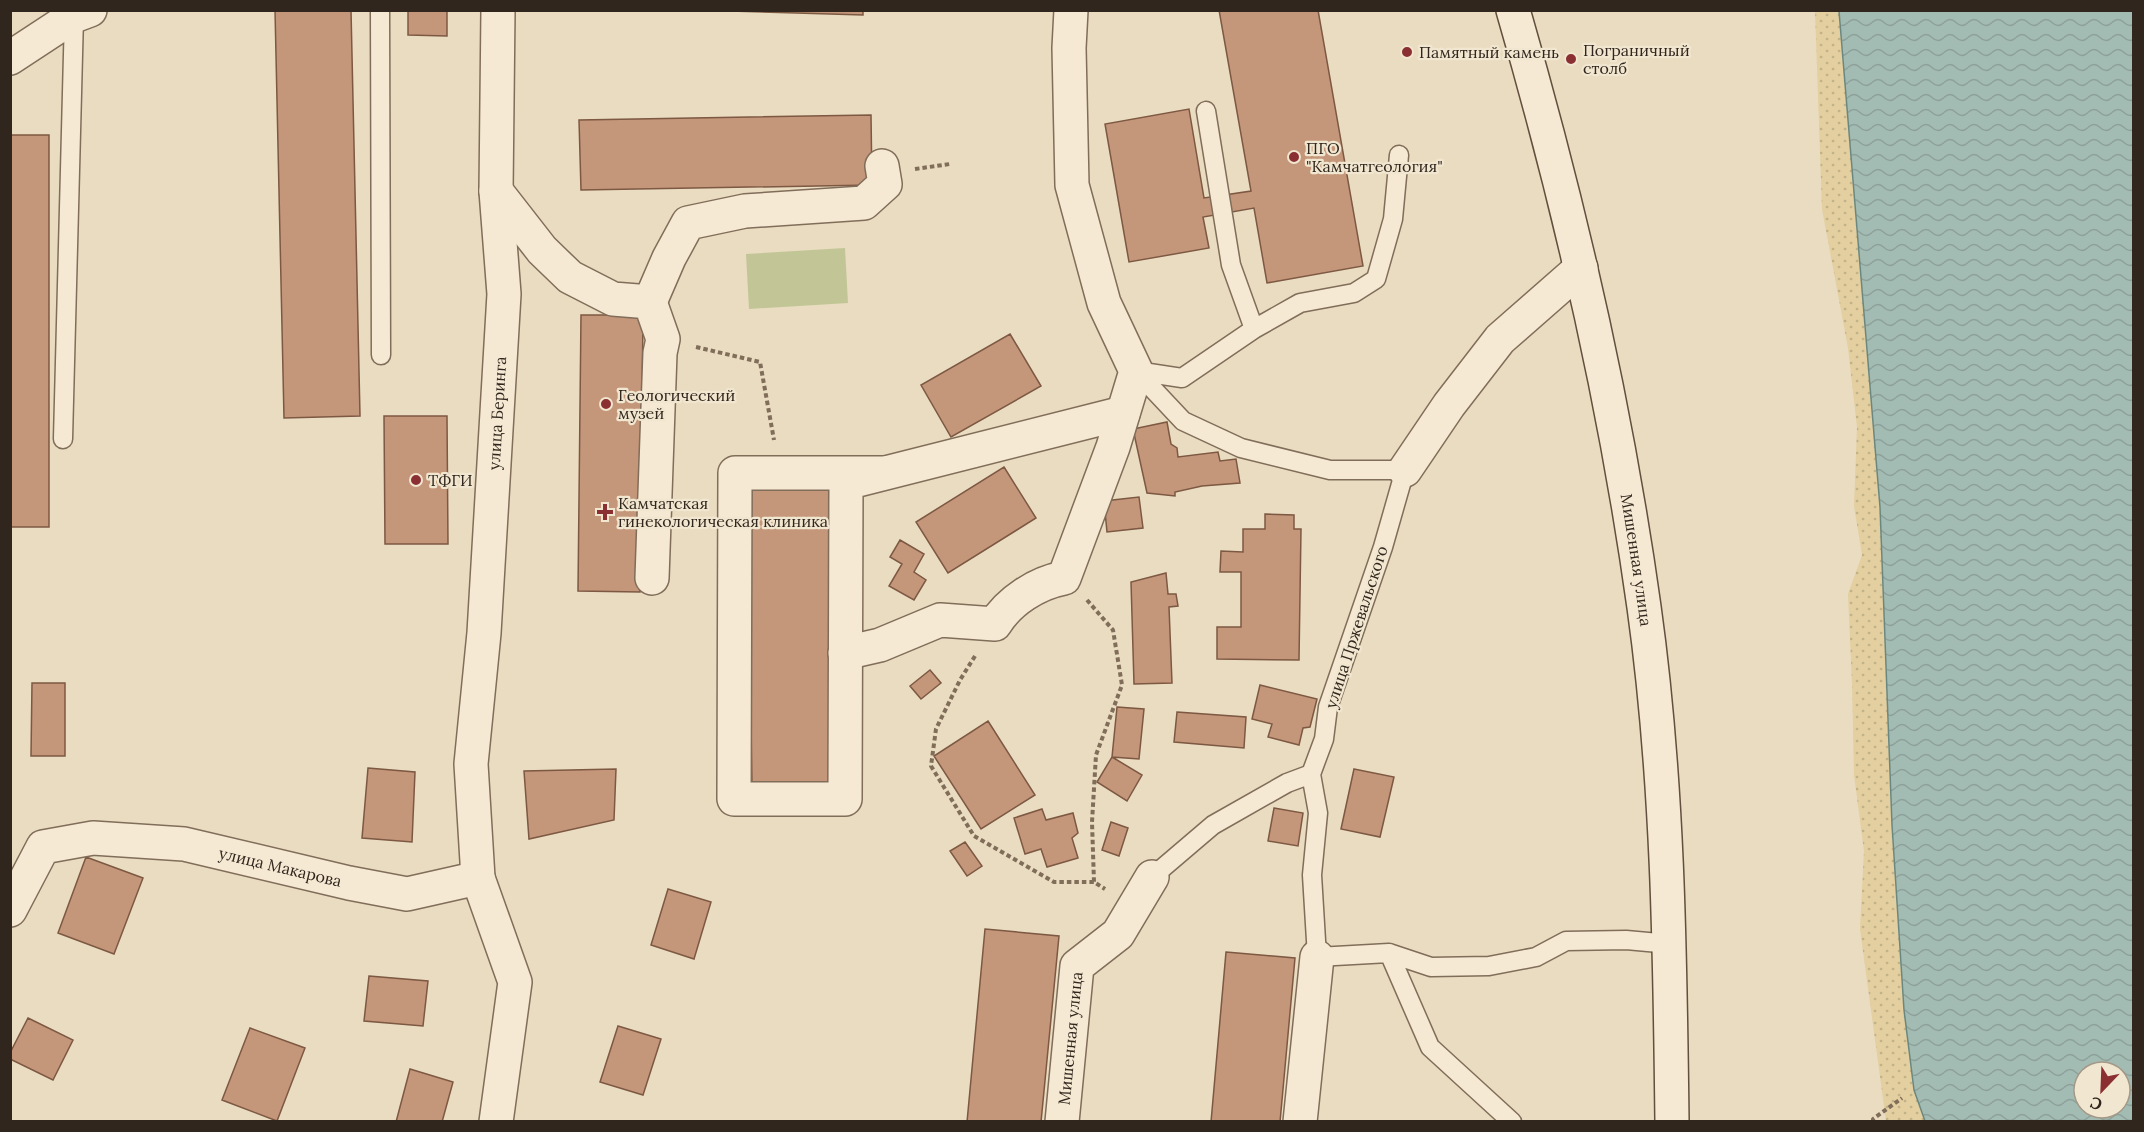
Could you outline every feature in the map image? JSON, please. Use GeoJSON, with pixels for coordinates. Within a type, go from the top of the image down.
{"type":"FeatureCollection","features":[{"type":"Feature","properties":{"kind":"street","name":"улица Беринга"},"geometry":{"type":"LineString","coordinates":[[478,878],[471,764],[484,633],[504,294],[496,191],[498,10]]}},
{"type":"Feature","properties":{"kind":"street"},"geometry":{"type":"LineString","coordinates":[[845,653],[880,645],[940,620],[995,624],[1004,610],[1012,604],[1047,582],[1064,578],[1113,447],[1136,370],[1104,303],[1072,185],[1069,48],[1071,10]]}},
{"type":"Feature","properties":{"kind":"street","name":"Мишенная улица"},"geometry":{"type":"LineString","coordinates":[[1513,10],[1538,97],[1581,268],[1625,487],[1644,608],[1662,778],[1670,944],[1672,1122]]}},
{"type":"Feature","properties":{"kind":"street"},"geometry":{"type":"LineString","coordinates":[[10,58],[71,15]]}},
{"type":"Feature","properties":{"kind":"street"},"geometry":{"type":"LineString","coordinates":[[652,578],[660,353],[663,339],[650,302],[688,223],[745,211],[864,203],[885,184],[882,166]]}},
{"type":"Feature","properties":{"kind":"street"},"geometry":{"type":"LineString","coordinates":[[496,191],[542,250],[570,277],[613,298],[650,302]]}},
{"type":"Feature","properties":{"kind":"street","name":"улица Пржевальского"},"geometry":{"type":"LineString","coordinates":[[1405,470],[1449,405],[1500,339],[1581,268]]}},
{"type":"Feature","properties":{"kind":"street"},"geometry":{"type":"LineString","coordinates":[[883,473],[735,473],[734,799],[845,799],[846,483],[1123,412]]}},
{"type":"Feature","properties":{"kind":"street","name":"улица Макарова"},"geometry":{"type":"LineString","coordinates":[[10,910],[43,847],[93,838],[184,844],[349,883],[407,894],[478,878]]}},
{"type":"Feature","properties":{"kind":"street","name":"Мишенная улица"},"geometry":{"type":"LineString","coordinates":[[1062,1122],[1077,966],[1118,934],[1152,877]]}},
{"type":"Feature","properties":{"kind":"street"},"geometry":{"type":"LineString","coordinates":[[478,878],[515,982],[496,1122]]}},
{"type":"Feature","properties":{"kind":"street"},"geometry":{"type":"LineString","coordinates":[[1300,1122],[1317,957]]}},
{"type":"Feature","properties":{"kind":"lane"},"geometry":{"type":"LineString","coordinates":[[380,10],[381,355]]}},
{"type":"Feature","properties":{"kind":"lane"},"geometry":{"type":"LineString","coordinates":[[63,439],[71,15]]}},
{"type":"Feature","properties":{"kind":"lane"},"geometry":{"type":"LineString","coordinates":[[1206,111],[1231,266],[1254,329]]}},
{"type":"Feature","properties":{"kind":"lane"},"geometry":{"type":"LineString","coordinates":[[1136,370],[1182,378],[1254,329],[1300,303],[1354,293],[1376,279],[1393,219],[1399,155]]}},
{"type":"Feature","properties":{"kind":"lane"},"geometry":{"type":"LineString","coordinates":[[1136,370],[1183,421],[1240,448],[1330,470],[1405,470]]}},
{"type":"Feature","properties":{"kind":"lane","name":"улица Пржевальского"},"geometry":{"type":"LineString","coordinates":[[1311,774],[1324,739],[1328,707],[1383,547],[1405,470]]}},
{"type":"Feature","properties":{"kind":"lane"},"geometry":{"type":"LineString","coordinates":[[1152,877],[1213,825],[1287,783],[1311,774],[1318,813],[1312,875],[1317,957],[1389,953],[1431,967],[1489,966],[1536,957],[1566,941],[1626,940],[1670,944]]}},
{"type":"Feature","properties":{"kind":"lane"},"geometry":{"type":"LineString","coordinates":[[1389,953],[1430,1047],[1512,1122]]}},
{"type":"Feature","properties":{"kind":"path"},"geometry":{"type":"LineString","coordinates":[[663,339],[760,362],[780,473]]}},
{"type":"Feature","properties":{"kind":"path"},"geometry":{"type":"LineString","coordinates":[[1064,578],[1079,591],[1113,630],[1122,685],[1096,755],[1092,822],[1094,882]]}},
{"type":"Feature","properties":{"kind":"path"},"geometry":{"type":"LineString","coordinates":[[995,624],[960,680],[936,729],[931,766],[974,836],[1054,882],[1094,882],[1133,908]]}},
{"type":"Feature","properties":{"kind":"path"},"geometry":{"type":"LineString","coordinates":[[1873,1122],[1873,1119],[1902,1098]]}},
{"type":"Feature","properties":{"kind":"sand"},"geometry":{"type":"Polygon","coordinates":[[[1815,11],[1839,11],[1880,507],[1892,825],[1904,1010],[1914,1090],[1925,1121],[1886,1121],[1860,929],[1864,851],[1854,775],[1848,594],[1862,555],[1854,506],[1857,427],[1848,348],[1822,209],[1815,11]]]}},
{"type":"Feature","properties":{"kind":"green space"},"geometry":{"type":"Polygon","coordinates":[[[845,248],[848,303],[749,309],[746,254],[845,248]]]}},
{"type":"Feature","properties":{"kind":"water"},"geometry":{"type":"Polygon","coordinates":[[[1839,11],[2133,11],[2133,1121],[1925,1121],[1914,1090],[1904,1010],[1892,825],[1880,507],[1839,11]]]}},
{"type":"Feature","properties":{"kind":"building"},"geometry":{"type":"Polygon","coordinates":[[[275,10],[351,10],[360,416],[284,418],[275,10]]]}},
{"type":"Feature","properties":{"kind":"building"},"geometry":{"type":"Polygon","coordinates":[[[408,10],[447,10],[447,36],[408,35],[408,10]]]}},
{"type":"Feature","properties":{"kind":"building"},"geometry":{"type":"Polygon","coordinates":[[[696,10],[863,10],[863,15],[696,10]]]}},
{"type":"Feature","properties":{"kind":"building","name":"ПГО \"Камчатгеология\""},"geometry":{"type":"Polygon","coordinates":[[[1219,10],[1318,10],[1363,266],[1267,283],[1254,208],[1203,217],[1209,248],[1129,262],[1105,124],[1189,109],[1204,198],[1251,191],[1219,10]]]}},
{"type":"Feature","properties":{"kind":"building"},"geometry":{"type":"Polygon","coordinates":[[[871,115],[872,185],[581,190],[579,120],[871,115]]]}},
{"type":"Feature","properties":{"kind":"building"},"geometry":{"type":"Polygon","coordinates":[[[10,135],[49,135],[49,527],[10,527],[10,135]]]}},
{"type":"Feature","properties":{"kind":"building"},"geometry":{"type":"Polygon","coordinates":[[[581,315],[643,315],[640,592],[578,591],[581,315]]]}},
{"type":"Feature","properties":{"kind":"building"},"geometry":{"type":"Polygon","coordinates":[[[1010,334],[1041,386],[951,437],[921,385],[1010,334]]]}},
{"type":"Feature","properties":{"kind":"building","name":"ТФГИ"},"geometry":{"type":"Polygon","coordinates":[[[384,416],[447,416],[448,544],[385,544],[384,416]]]}},
{"type":"Feature","properties":{"kind":"building"},"geometry":{"type":"Polygon","coordinates":[[[1167,422],[1171,444],[1177,448],[1178,457],[1218,452],[1220,461],[1236,459],[1240,483],[1202,486],[1175,492],[1175,496],[1147,493],[1133,429],[1167,422]]]}},
{"type":"Feature","properties":{"kind":"building"},"geometry":{"type":"Polygon","coordinates":[[[1004,467],[1036,518],[948,573],[916,522],[1004,467]]]}},
{"type":"Feature","properties":{"kind":"building"},"geometry":{"type":"Polygon","coordinates":[[[831,478],[836,786],[752,787],[747,479],[831,478]]]}},
{"type":"Feature","properties":{"kind":"building"},"geometry":{"type":"Polygon","coordinates":[[[1139,497],[1143,528],[1107,532],[1104,501],[1139,497]]]}},
{"type":"Feature","properties":{"kind":"building"},"geometry":{"type":"Polygon","coordinates":[[[1265,514],[1294,515],[1294,529],[1301,529],[1299,660],[1217,659],[1217,627],[1241,627],[1241,572],[1220,572],[1221,551],[1243,552],[1243,529],[1265,529],[1265,514]]]}},
{"type":"Feature","properties":{"kind":"building"},"geometry":{"type":"Polygon","coordinates":[[[900,540],[924,554],[914,572],[926,580],[914,600],[889,586],[902,564],[890,557],[900,540]]]}},
{"type":"Feature","properties":{"kind":"building"},"geometry":{"type":"Polygon","coordinates":[[[1166,573],[1168,594],[1176,594],[1178,606],[1169,607],[1172,683],[1134,684],[1131,582],[1166,573]]]}},
{"type":"Feature","properties":{"kind":"building"},"geometry":{"type":"Polygon","coordinates":[[[930,670],[941,683],[921,699],[910,686],[930,670]]]}},
{"type":"Feature","properties":{"kind":"building"},"geometry":{"type":"Polygon","coordinates":[[[32,683],[65,683],[65,756],[31,756],[32,683]]]}},
{"type":"Feature","properties":{"kind":"building"},"geometry":{"type":"Polygon","coordinates":[[[1260,685],[1317,699],[1310,727],[1303,728],[1299,745],[1268,737],[1272,724],[1252,719],[1260,685]]]}},
{"type":"Feature","properties":{"kind":"building"},"geometry":{"type":"Polygon","coordinates":[[[1117,707],[1144,709],[1139,759],[1112,757],[1117,707]]]}},
{"type":"Feature","properties":{"kind":"building"},"geometry":{"type":"Polygon","coordinates":[[[1177,712],[1246,717],[1244,748],[1174,742],[1177,712]]]}},
{"type":"Feature","properties":{"kind":"building"},"geometry":{"type":"Polygon","coordinates":[[[988,721],[1035,795],[981,829],[934,756],[988,721]]]}},
{"type":"Feature","properties":{"kind":"building"},"geometry":{"type":"Polygon","coordinates":[[[1112,757],[1142,775],[1127,801],[1097,782],[1112,757]]]}},
{"type":"Feature","properties":{"kind":"building"},"geometry":{"type":"Polygon","coordinates":[[[368,768],[415,772],[412,842],[362,838],[368,768]]]}},
{"type":"Feature","properties":{"kind":"building"},"geometry":{"type":"Polygon","coordinates":[[[616,769],[614,820],[529,839],[524,771],[616,769]]]}},
{"type":"Feature","properties":{"kind":"building"},"geometry":{"type":"Polygon","coordinates":[[[1354,769],[1394,777],[1380,837],[1341,829],[1354,769]]]}},
{"type":"Feature","properties":{"kind":"building"},"geometry":{"type":"Polygon","coordinates":[[[1274,808],[1303,813],[1298,846],[1268,841],[1274,808]]]}},
{"type":"Feature","properties":{"kind":"building"},"geometry":{"type":"Polygon","coordinates":[[[1042,809],[1046,820],[1073,813],[1078,833],[1072,838],[1078,858],[1047,867],[1041,849],[1025,854],[1014,818],[1042,809]]]}},
{"type":"Feature","properties":{"kind":"building"},"geometry":{"type":"Polygon","coordinates":[[[1111,822],[1128,828],[1119,856],[1102,850],[1111,822]]]}},
{"type":"Feature","properties":{"kind":"building"},"geometry":{"type":"Polygon","coordinates":[[[965,842],[982,866],[967,876],[950,851],[965,842]]]}},
{"type":"Feature","properties":{"kind":"building"},"geometry":{"type":"Polygon","coordinates":[[[86,857],[143,878],[114,954],[58,933],[86,857]]]}},
{"type":"Feature","properties":{"kind":"building"},"geometry":{"type":"Polygon","coordinates":[[[668,889],[711,902],[694,959],[651,945],[668,889]]]}},
{"type":"Feature","properties":{"kind":"building"},"geometry":{"type":"Polygon","coordinates":[[[985,929],[1059,936],[1041,1122],[967,1122],[985,929]]]}},
{"type":"Feature","properties":{"kind":"building"},"geometry":{"type":"Polygon","coordinates":[[[1226,952],[1295,958],[1280,1122],[1211,1122],[1226,952]]]}},
{"type":"Feature","properties":{"kind":"building"},"geometry":{"type":"Polygon","coordinates":[[[369,976],[428,981],[423,1026],[364,1021],[369,976]]]}},
{"type":"Feature","properties":{"kind":"building"},"geometry":{"type":"Polygon","coordinates":[[[28,1018],[73,1040],[53,1080],[10,1059],[10,1053],[28,1018]]]}},
{"type":"Feature","properties":{"kind":"building"},"geometry":{"type":"Polygon","coordinates":[[[618,1026],[661,1039],[643,1095],[600,1082],[618,1026]]]}},
{"type":"Feature","properties":{"kind":"building"},"geometry":{"type":"Polygon","coordinates":[[[250,1028],[305,1048],[277,1121],[222,1100],[250,1028]]]}},
{"type":"Feature","properties":{"kind":"building"},"geometry":{"type":"Polygon","coordinates":[[[410,1069],[453,1082],[442,1122],[396,1122],[410,1069]]]}},
{"type":"Feature","properties":{"kind":"place","name":"Памятный камень"},"geometry":{"type":"Point","coordinates":[1407,52]}},
{"type":"Feature","properties":{"kind":"place","name":"Пограничный столб"},"geometry":{"type":"Point","coordinates":[1571,59]}},
{"type":"Feature","properties":{"kind":"place","name":"ПГО \"Камчатгеология\""},"geometry":{"type":"Point","coordinates":[1294,157]}},
{"type":"Feature","properties":{"kind":"place","name":"Геологический музей"},"geometry":{"type":"Point","coordinates":[606,404]}},
{"type":"Feature","properties":{"kind":"place","name":"ТФГИ"},"geometry":{"type":"Point","coordinates":[416,480]}},
{"type":"Feature","properties":{"kind":"place","name":"Камчатская гинекологическая клиника"},"geometry":{"type":"Point","coordinates":[605,512]}}]}
